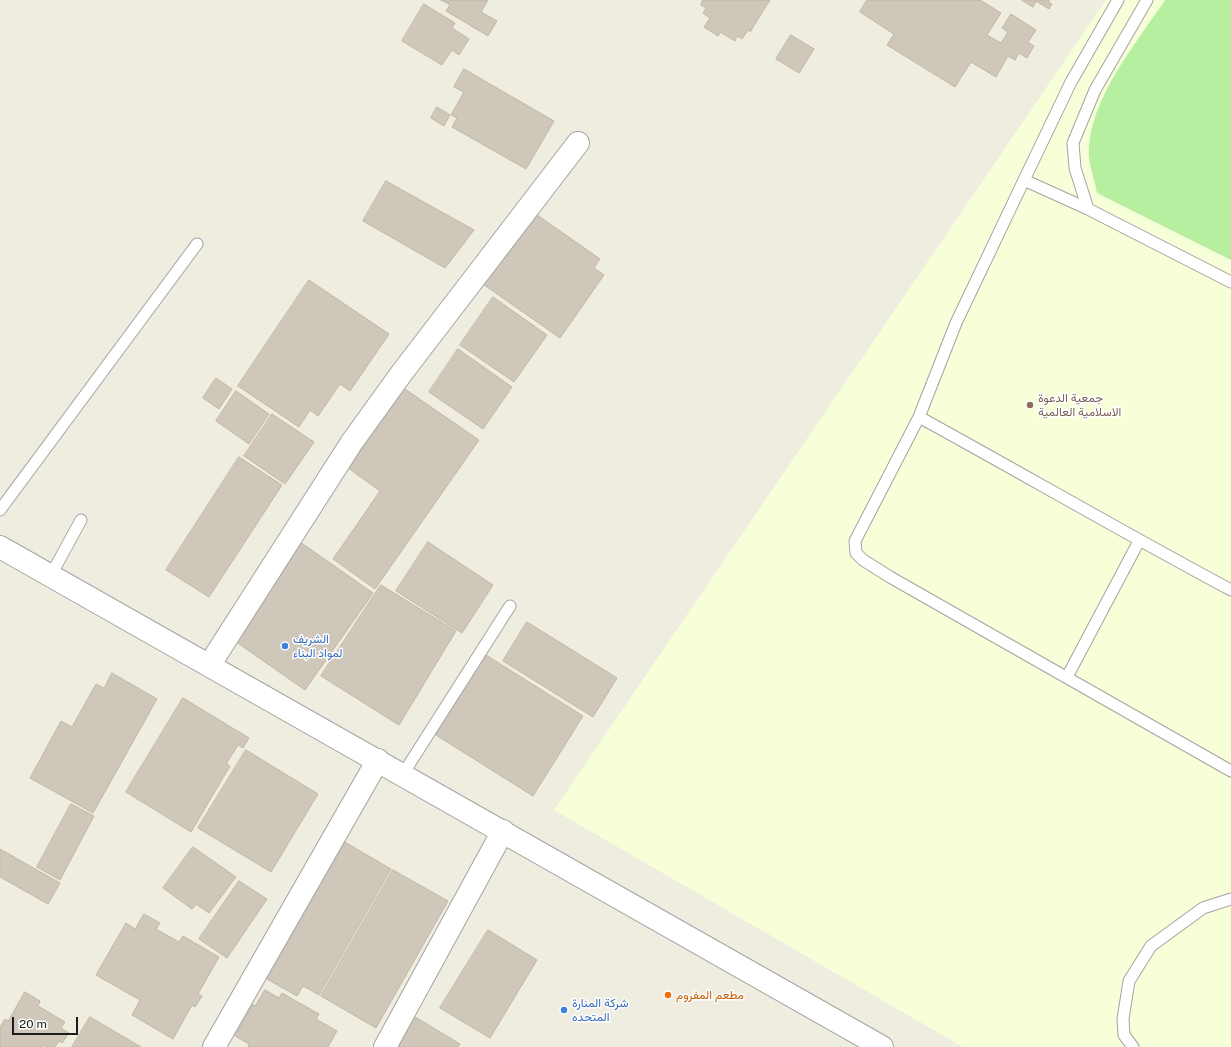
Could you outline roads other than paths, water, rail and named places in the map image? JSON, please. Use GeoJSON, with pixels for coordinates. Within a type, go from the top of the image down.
{"type":"FeatureCollection","features":[{"type":"Feature","properties":{"kind":"street"},"geometry":{"type":"LineString","coordinates":[[210,664],[352,442],[401,374],[578,143]]}},
{"type":"Feature","properties":{"kind":"street"},"geometry":{"type":"LineString","coordinates":[[0,546],[503,830],[870,1044]]}},
{"type":"Feature","properties":{"kind":"street"},"geometry":{"type":"LineString","coordinates":[[214,1047],[378,760]]}},
{"type":"Feature","properties":{"kind":"street"},"geometry":{"type":"LineString","coordinates":[[385,1047],[503,830]]}},
{"type":"Feature","properties":{"kind":"lane"},"geometry":{"type":"LineString","coordinates":[[1118,0],[1071,82],[956,323],[919,417],[855,541],[856,553],[863,560],[890,577],[1231,771]]}},
{"type":"Feature","properties":{"kind":"lane"},"geometry":{"type":"LineString","coordinates":[[1088,210],[1076,174],[1073,144],[1095,90],[1148,0]]}},
{"type":"Feature","properties":{"kind":"lane"},"geometry":{"type":"LineString","coordinates":[[1024,180],[1088,210],[1231,282]]}},
{"type":"Feature","properties":{"kind":"lane"},"geometry":{"type":"LineString","coordinates":[[0,510],[197,244]]}},
{"type":"Feature","properties":{"kind":"lane"},"geometry":{"type":"LineString","coordinates":[[919,417],[1096,515],[1139,541],[1231,590]]}},
{"type":"Feature","properties":{"kind":"lane"},"geometry":{"type":"LineString","coordinates":[[51,575],[81,520]]}},
{"type":"Feature","properties":{"kind":"lane"},"geometry":{"type":"LineString","coordinates":[[1067,678],[1139,541]]}},
{"type":"Feature","properties":{"kind":"lane"},"geometry":{"type":"LineString","coordinates":[[403,774],[510,606]]}},
{"type":"Feature","properties":{"kind":"lane"},"geometry":{"type":"LineString","coordinates":[[1133,1047],[1124,1035],[1122,1019],[1129,981],[1151,946],[1203,908],[1231,899]]}},
{"type":"Feature","properties":{"kind":"place","name":"جمعية الدعوة الاسلامية العالمية"},"geometry":{"type":"Point","coordinates":[1030,405]}},
{"type":"Feature","properties":{"kind":"place","name":"الشريف لمواد البناء"},"geometry":{"type":"Point","coordinates":[285,646]}},
{"type":"Feature","properties":{"kind":"place","name":"مطعم المفروم"},"geometry":{"type":"Point","coordinates":[668,995]}},
{"type":"Feature","properties":{"kind":"place","name":"شركة المنارة المتحده"},"geometry":{"type":"Point","coordinates":[564,1010]}}]}
